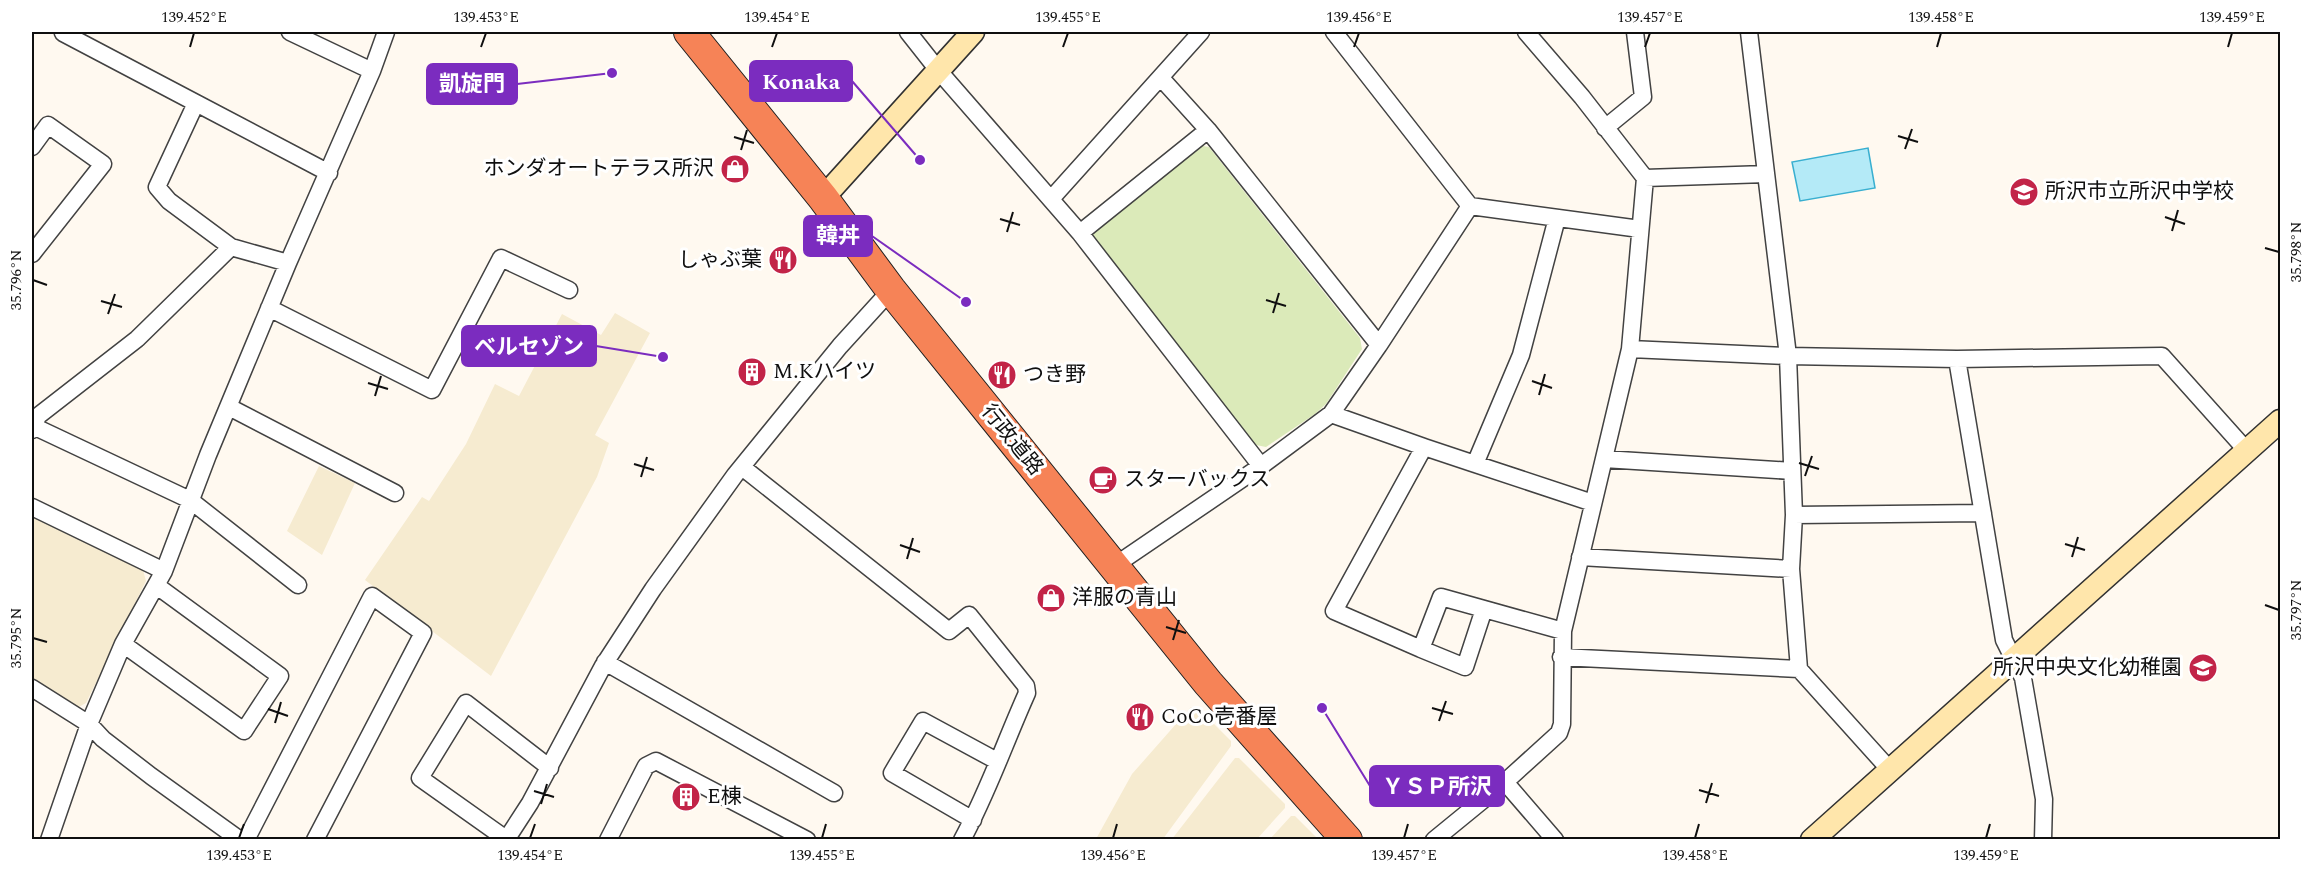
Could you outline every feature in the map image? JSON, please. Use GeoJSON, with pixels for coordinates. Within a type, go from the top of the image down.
{"type":"FeatureCollection","features":[{"type":"Feature","properties":{"kind":"highway","name":"行政道路"},"geometry":{"type":"LineString","coordinates":[[689,32],[823,198],[891,290],[1208,683],[1347,840]]}},
{"type":"Feature","properties":{"kind":"street"},"geometry":{"type":"LineString","coordinates":[[64,32],[329,173]]}},
{"type":"Feature","properties":{"kind":"street"},"geometry":{"type":"LineString","coordinates":[[290,32],[372,71]]}},
{"type":"Feature","properties":{"kind":"street"},"geometry":{"type":"LineString","coordinates":[[49,840],[89,724],[123,644],[160,579],[288,262],[329,173],[387,32]]}},
{"type":"Feature","properties":{"kind":"street"},"geometry":{"type":"LineString","coordinates":[[909,32],[938,70],[1080,233],[1261,466]]}},
{"type":"Feature","properties":{"kind":"street"},"geometry":{"type":"LineString","coordinates":[[823,198],[973,32]]}},
{"type":"Feature","properties":{"kind":"street"},"geometry":{"type":"LineString","coordinates":[[1051,200],[1201,32]]}},
{"type":"Feature","properties":{"kind":"street"},"geometry":{"type":"LineString","coordinates":[[1334,32],[1470,206],[1640,229]]}},
{"type":"Feature","properties":{"kind":"street"},"geometry":{"type":"LineString","coordinates":[[1434,840],[1560,733],[1563,631],[1630,349],[1645,178],[1582,97],[1526,32]]}},
{"type":"Feature","properties":{"kind":"street"},"geometry":{"type":"LineString","coordinates":[[1605,128],[1643,97],[1635,32]]}},
{"type":"Feature","properties":{"kind":"street"},"geometry":{"type":"LineString","coordinates":[[1749,32],[1788,356],[1794,515],[1791,569],[1799,669],[1890,770]]}},
{"type":"Feature","properties":{"kind":"street"},"geometry":{"type":"LineString","coordinates":[[1161,78],[1208,129],[1379,345]]}},
{"type":"Feature","properties":{"kind":"street"},"geometry":{"type":"LineString","coordinates":[[196,103],[157,188],[168,201],[231,247],[288,262]]}},
{"type":"Feature","properties":{"kind":"street"},"geometry":{"type":"LineString","coordinates":[[32,147],[48,125],[103,164],[32,254]]}},
{"type":"Feature","properties":{"kind":"street"},"geometry":{"type":"LineString","coordinates":[[1080,233],[1208,129]]}},
{"type":"Feature","properties":{"kind":"street"},"geometry":{"type":"LineString","coordinates":[[1645,178],[1766,174]]}},
{"type":"Feature","properties":{"kind":"street"},"geometry":{"type":"LineString","coordinates":[[1114,566],[1261,466],[1330,414],[1379,345],[1470,206]]}},
{"type":"Feature","properties":{"kind":"street"},"geometry":{"type":"LineString","coordinates":[[1475,464],[1521,355],[1557,218]]}},
{"type":"Feature","properties":{"kind":"street"},"geometry":{"type":"LineString","coordinates":[[231,247],[137,339],[34,419],[190,500],[298,585]]}},
{"type":"Feature","properties":{"kind":"street"},"geometry":{"type":"LineString","coordinates":[[269,308],[432,390],[501,258],[569,290]]}},
{"type":"Feature","properties":{"kind":"street"},"geometry":{"type":"LineString","coordinates":[[550,768],[466,703],[420,778],[506,839],[530,804],[550,768],[605,662],[653,589],[742,467],[840,346],[891,290]]}},
{"type":"Feature","properties":{"kind":"street"},"geometry":{"type":"LineString","coordinates":[[1630,349],[1788,356],[1957,359],[2162,356],[2247,451]]}},
{"type":"Feature","properties":{"kind":"street"},"geometry":{"type":"LineString","coordinates":[[1957,359],[2004,640],[2023,678],[2044,799],[2043,840]]}},
{"type":"Feature","properties":{"kind":"street"},"geometry":{"type":"LineString","coordinates":[[229,407],[395,494]]}},
{"type":"Feature","properties":{"kind":"street"},"geometry":{"type":"LineString","coordinates":[[1330,414],[1593,503]]}},
{"type":"Feature","properties":{"kind":"street"},"geometry":{"type":"LineString","coordinates":[[1822,836],[1890,770],[2247,451],[2278,427]]}},
{"type":"Feature","properties":{"kind":"street"},"geometry":{"type":"LineString","coordinates":[[1424,447],[1334,611],[1465,667],[1484,609]]}},
{"type":"Feature","properties":{"kind":"street"},"geometry":{"type":"LineString","coordinates":[[1604,459],[1792,471]]}},
{"type":"Feature","properties":{"kind":"street"},"geometry":{"type":"LineString","coordinates":[[742,467],[949,631],[969,615],[1026,686],[1027,693],[997,761],[993,779],[962,840]]}},
{"type":"Feature","properties":{"kind":"street"},"geometry":{"type":"LineString","coordinates":[[32,507],[160,579],[280,676],[244,731],[123,644]]}},
{"type":"Feature","properties":{"kind":"street"},"geometry":{"type":"LineString","coordinates":[[1794,515],[1983,513]]}},
{"type":"Feature","properties":{"kind":"street"},"geometry":{"type":"LineString","coordinates":[[1580,557],[1791,569]]}},
{"type":"Feature","properties":{"kind":"street"},"geometry":{"type":"LineString","coordinates":[[246,840],[372,597],[423,633],[315,840]]}},
{"type":"Feature","properties":{"kind":"street"},"geometry":{"type":"LineString","coordinates":[[1421,649],[1441,597],[1563,631]]}},
{"type":"Feature","properties":{"kind":"street"},"geometry":{"type":"LineString","coordinates":[[1561,657],[1799,669]]}},
{"type":"Feature","properties":{"kind":"street"},"geometry":{"type":"LineString","coordinates":[[605,662],[834,793]]}},
{"type":"Feature","properties":{"kind":"street"},"geometry":{"type":"LineString","coordinates":[[32,688],[89,724],[103,739],[151,776],[240,840]]}},
{"type":"Feature","properties":{"kind":"street"},"geometry":{"type":"LineString","coordinates":[[973,820],[892,773],[923,721],[997,761]]}},
{"type":"Feature","properties":{"kind":"street"},"geometry":{"type":"LineString","coordinates":[[608,840],[646,766],[656,761],[807,840]]}},
{"type":"Feature","properties":{"kind":"street"},"geometry":{"type":"LineString","coordinates":[[1505,782],[1555,840]]}},
{"type":"Feature","properties":{"kind":"shaded area"},"geometry":{"type":"Polygon","coordinates":[[[615,313],[650,333],[595,435],[609,443],[597,477],[491,676],[365,580],[422,497],[429,501],[466,444],[495,384],[519,396],[562,314],[601,335],[615,313]]]}},
{"type":"Feature","properties":{"kind":"shaded area"},"geometry":{"type":"Polygon","coordinates":[[[319,466],[355,483],[322,555],[287,531],[319,466]]]}},
{"type":"Feature","properties":{"kind":"shaded area"},"geometry":{"type":"Polygon","coordinates":[[[32,516],[143,570],[146,581],[86,703],[77,708],[32,680],[32,516]]]}},
{"type":"Feature","properties":{"kind":"shaded area"},"geometry":{"type":"Polygon","coordinates":[[[1191,707],[1197,707],[1231,741],[1231,746],[1163,839],[1096,839],[1132,774],[1191,707]]]}},
{"type":"Feature","properties":{"kind":"shaded area"},"geometry":{"type":"Polygon","coordinates":[[[1235,758],[1239,758],[1285,804],[1285,808],[1257,839],[1172,839],[1235,758]]]}},
{"type":"Feature","properties":{"kind":"shaded area"},"geometry":{"type":"Polygon","coordinates":[[[1291,816],[1295,816],[1318,839],[1270,839],[1291,816]]]}},
{"type":"Feature","properties":{"kind":"green space"},"geometry":{"type":"Polygon","coordinates":[[[1197,145],[1209,147],[1360,338],[1362,349],[1326,404],[1266,447],[1256,445],[1091,238],[1094,228],[1197,145]]]}},
{"type":"Feature","properties":{"kind":"water"},"geometry":{"type":"Polygon","coordinates":[[[1868,148],[1875,188],[1800,201],[1792,162],[1868,148]]]}},
{"type":"Feature","properties":{"kind":"place","name":"凱旋門"},"geometry":{"type":"Point","coordinates":[612,73]}},
{"type":"Feature","properties":{"kind":"place","name":"Konaka"},"geometry":{"type":"Point","coordinates":[920,160]}},
{"type":"Feature","properties":{"kind":"place","name":"ホンダオートテラス所沢"},"geometry":{"type":"Point","coordinates":[735,169]}},
{"type":"Feature","properties":{"kind":"place","name":"所沢市立所沢中学校"},"geometry":{"type":"Point","coordinates":[2024,192]}},
{"type":"Feature","properties":{"kind":"place","name":"しゃぶ葉"},"geometry":{"type":"Point","coordinates":[783,260]}},
{"type":"Feature","properties":{"kind":"place","name":"韓丼"},"geometry":{"type":"Point","coordinates":[966,302]}},
{"type":"Feature","properties":{"kind":"place","name":"ベルセゾン"},"geometry":{"type":"Point","coordinates":[663,357]}},
{"type":"Feature","properties":{"kind":"place","name":"M.Kハイツ"},"geometry":{"type":"Point","coordinates":[752,372]}},
{"type":"Feature","properties":{"kind":"place","name":"つき野"},"geometry":{"type":"Point","coordinates":[1002,375]}},
{"type":"Feature","properties":{"kind":"place","name":"スターバックス"},"geometry":{"type":"Point","coordinates":[1103,480]}},
{"type":"Feature","properties":{"kind":"place","name":"洋服の青山"},"geometry":{"type":"Point","coordinates":[1051,598]}},
{"type":"Feature","properties":{"kind":"place","name":"所沢中央文化幼稚園"},"geometry":{"type":"Point","coordinates":[2203,668]}},
{"type":"Feature","properties":{"kind":"place","name":"ＹＳＰ所沢"},"geometry":{"type":"Point","coordinates":[1322,708]}},
{"type":"Feature","properties":{"kind":"place","name":"CoCo壱番屋"},"geometry":{"type":"Point","coordinates":[1140,717]}},
{"type":"Feature","properties":{"kind":"place","name":"E棟"},"geometry":{"type":"Point","coordinates":[686,797]}}]}
